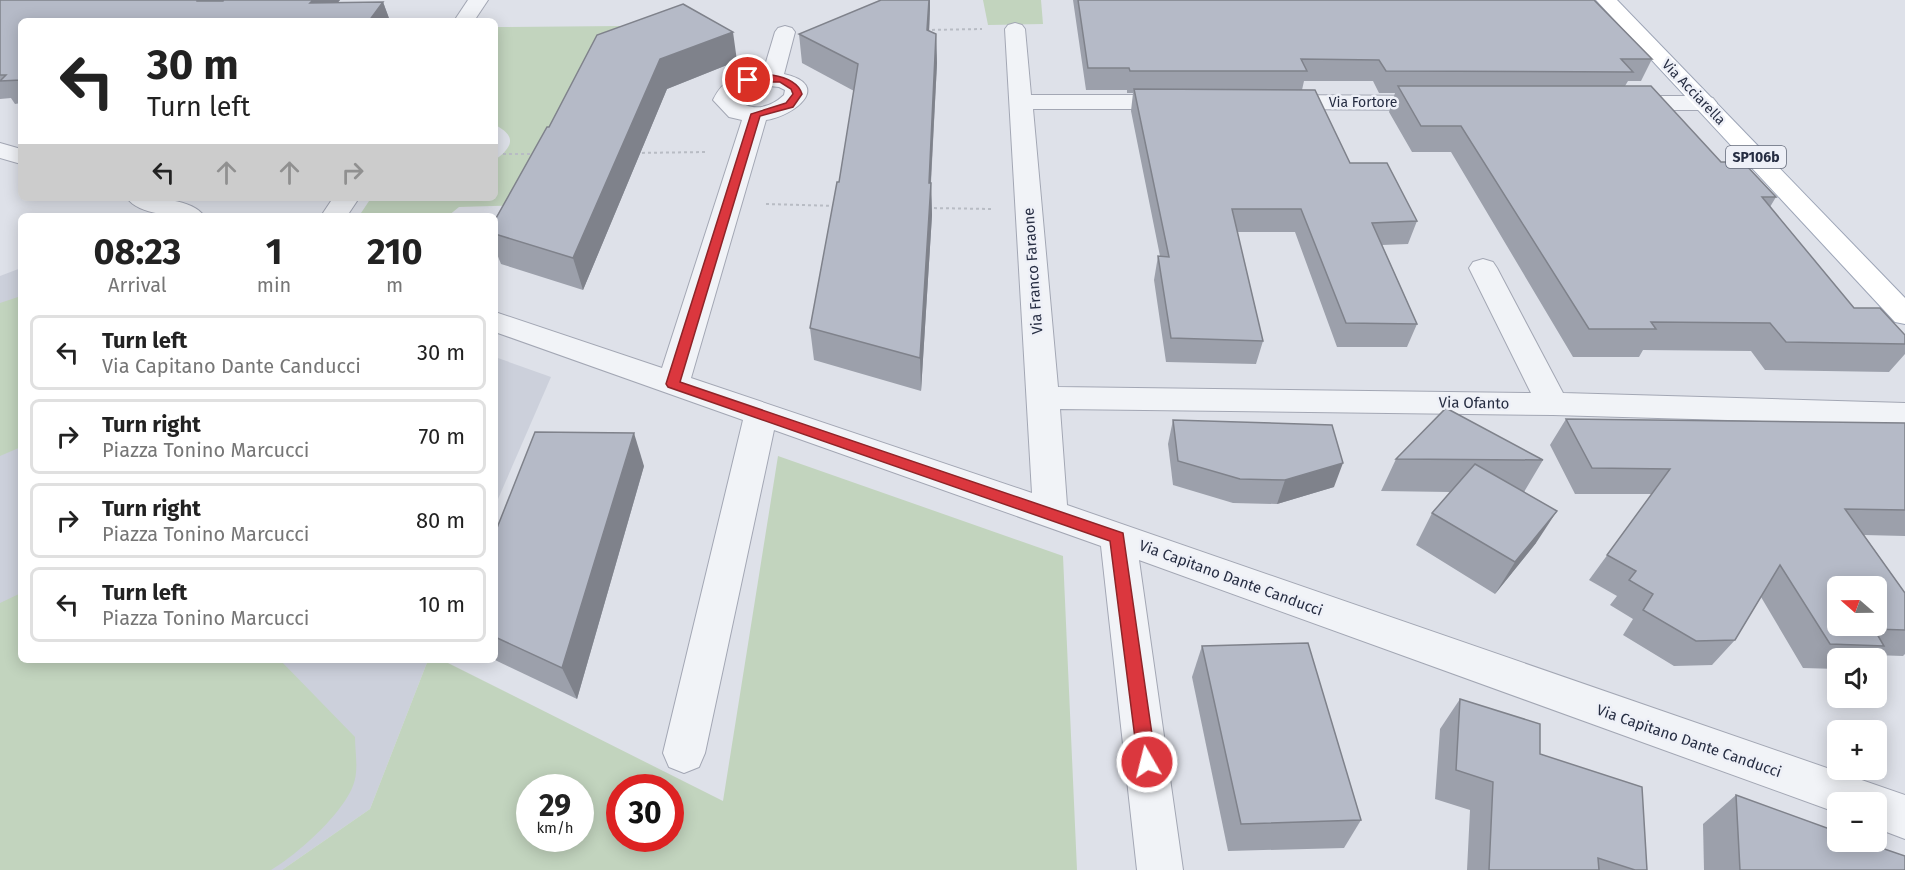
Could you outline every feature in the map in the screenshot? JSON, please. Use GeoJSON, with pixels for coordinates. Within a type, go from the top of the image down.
{"type":"FeatureCollection","features":[{"type":"Feature","properties":{"kind":"main road","name":"Via Acciarella"},"geometry":{"type":"LineString","coordinates":[[1606,0],[1905,315]]}},
{"type":"Feature","properties":{"kind":"street"},"geometry":{"type":"LineString","coordinates":[[466,18],[478,0]]}},
{"type":"Feature","properties":{"kind":"street","name":"Via Franco Faraone"},"geometry":{"type":"LineString","coordinates":[[1015,29],[1050,513]]}},
{"type":"Feature","properties":{"kind":"street"},"geometry":{"type":"LineString","coordinates":[[772,78],[785,32]]}},
{"type":"Feature","properties":{"kind":"street"},"geometry":{"type":"LineString","coordinates":[[772,78],[782,80],[796,88],[795,100],[780,110],[756,114],[734,110],[724,100],[726,94],[738,83],[772,78]]}},
{"type":"Feature","properties":{"kind":"street"},"geometry":{"type":"LineString","coordinates":[[1021,102],[1198,102]]}},
{"type":"Feature","properties":{"kind":"street","name":"Via Fortore"},"geometry":{"type":"LineString","coordinates":[[1257,102],[1457,103]]}},
{"type":"Feature","properties":{"kind":"street"},"geometry":{"type":"LineString","coordinates":[[1599,103],[1705,103]]}},
{"type":"Feature","properties":{"kind":"street"},"geometry":{"type":"LineString","coordinates":[[673,384],[756,114]]}},
{"type":"Feature","properties":{"kind":"street"},"geometry":{"type":"LineString","coordinates":[[0,150],[18,156]]}},
{"type":"Feature","properties":{"kind":"street"},"geometry":{"type":"LineString","coordinates":[[148,201],[182,213]]}},
{"type":"Feature","properties":{"kind":"street"},"geometry":{"type":"LineString","coordinates":[[1483,268],[1553,404]]}},
{"type":"Feature","properties":{"kind":"street","name":"Via Capitano Dante Canducci"},"geometry":{"type":"LineString","coordinates":[[498,323],[1050,513],[1836,792]]}},
{"type":"Feature","properties":{"kind":"street","name":"Via Ofanto"},"geometry":{"type":"LineString","coordinates":[[1043,398],[1553,404],[1905,414]]}},
{"type":"Feature","properties":{"kind":"street"},"geometry":{"type":"LineString","coordinates":[[684,753],[761,414]]}},
{"type":"Feature","properties":{"kind":"street"},"geometry":{"type":"LineString","coordinates":[[1118,537],[1160,870]]}},
{"type":"Feature","properties":{"kind":"street"},"geometry":{"type":"LineString","coordinates":[[1887,811],[1905,817]]}},
{"type":"Feature","properties":{"kind":"path"},"geometry":{"type":"LineString","coordinates":[[923,30],[1015,29]]}},
{"type":"Feature","properties":{"kind":"path"},"geometry":{"type":"LineString","coordinates":[[630,153],[744,152]]}},
{"type":"Feature","properties":{"kind":"path"},"geometry":{"type":"LineString","coordinates":[[503,154],[538,154]]}},
{"type":"Feature","properties":{"kind":"path"},"geometry":{"type":"LineString","coordinates":[[729,203],[837,206]]}},
{"type":"Feature","properties":{"kind":"path"},"geometry":{"type":"LineString","coordinates":[[921,207],[1028,210]]}},
{"type":"Feature","properties":{"kind":"shaded area"},"geometry":{"type":"Polygon","coordinates":[[[18,269],[18,663],[427,663],[370,809],[282,870],[0,870],[0,276],[18,269]]]}},
{"type":"Feature","properties":{"kind":"shaded area"},"geometry":{"type":"Polygon","coordinates":[[[498,358],[551,377],[498,499],[498,358]]]}},
{"type":"Feature","properties":{"kind":"green space"},"geometry":{"type":"Polygon","coordinates":[[[983,0],[1041,0],[1043,24],[988,25],[983,0]]]}},
{"type":"Feature","properties":{"kind":"green space"},"geometry":{"type":"Polygon","coordinates":[[[621,26],[531,205],[459,207],[452,213],[361,213],[369,201],[498,201],[498,158],[506,151],[510,142],[507,133],[498,127],[498,27],[621,26]]]}},
{"type":"Feature","properties":{"kind":"green space"},"geometry":{"type":"Polygon","coordinates":[[[18,297],[18,448],[0,456],[0,303],[18,297]]]}},
{"type":"Feature","properties":{"kind":"green space"},"geometry":{"type":"Polygon","coordinates":[[[778,456],[1063,556],[1077,870],[282,870],[370,809],[427,663],[448,663],[669,774],[606,774],[606,852],[684,852],[684,781],[723,801],[778,456]]]}},
{"type":"Feature","properties":{"kind":"green space"},"geometry":{"type":"Polygon","coordinates":[[[18,594],[18,663],[283,663],[355,737],[355,779],[351,791],[333,817],[307,843],[271,870],[0,870],[0,603],[18,594]]]}},
{"type":"Feature","properties":{"kind":"building"},"geometry":{"type":"Polygon","coordinates":[[[0,0],[383,2],[371,18],[18,18],[18,80],[0,81],[6,75],[0,75],[0,0]]]}},
{"type":"Feature","properties":{"kind":"building"},"geometry":{"type":"Polygon","coordinates":[[[881,0],[929,0],[927,30],[936,34],[929,183],[931,183],[920,358],[810,328],[837,182],[839,182],[858,64],[799,34],[881,0]]]}},
{"type":"Feature","properties":{"kind":"building"},"geometry":{"type":"Polygon","coordinates":[[[1078,0],[1594,0],[1652,59],[1621,59],[1633,72],[1386,71],[1379,60],[1301,59],[1307,71],[1130,71],[1129,68],[1088,68],[1078,0]]]}},
{"type":"Feature","properties":{"kind":"building"},"geometry":{"type":"Polygon","coordinates":[[[683,4],[733,32],[660,59],[573,258],[498,235],[498,215],[549,127],[597,35],[683,4]]]}},
{"type":"Feature","properties":{"kind":"building"},"geometry":{"type":"Polygon","coordinates":[[[1398,86],[1651,86],[1721,162],[1743,162],[1776,197],[1762,197],[1854,308],[1880,308],[1905,335],[1905,344],[1786,342],[1770,323],[1651,322],[1656,329],[1589,329],[1461,126],[1421,126],[1398,86]]]}},
{"type":"Feature","properties":{"kind":"building"},"geometry":{"type":"Polygon","coordinates":[[[1134,89],[1315,90],[1350,163],[1387,163],[1417,221],[1372,223],[1417,324],[1346,323],[1301,209],[1232,209],[1263,341],[1171,338],[1158,256],[1169,257],[1134,89]]]}},
{"type":"Feature","properties":{"kind":"building"},"geometry":{"type":"Polygon","coordinates":[[[1446,408],[1543,460],[1396,459],[1446,408]]]}},
{"type":"Feature","properties":{"kind":"building"},"geometry":{"type":"Polygon","coordinates":[[[1566,419],[1905,423],[1905,510],[1845,509],[1905,593],[1905,630],[1887,629],[1887,576],[1827,576],[1827,636],[1878,636],[1884,646],[1830,644],[1780,565],[1735,640],[1696,641],[1643,610],[1653,594],[1629,580],[1636,571],[1607,555],[1670,469],[1592,468],[1566,419]]]}},
{"type":"Feature","properties":{"kind":"building"},"geometry":{"type":"Polygon","coordinates":[[[1173,420],[1332,425],[1343,463],[1285,480],[1240,479],[1178,461],[1173,420]]]}},
{"type":"Feature","properties":{"kind":"building"},"geometry":{"type":"Polygon","coordinates":[[[535,432],[634,433],[562,668],[498,638],[498,525],[535,432]]]}},
{"type":"Feature","properties":{"kind":"building"},"geometry":{"type":"Polygon","coordinates":[[[1475,464],[1557,511],[1515,562],[1432,513],[1475,464]]]}},
{"type":"Feature","properties":{"kind":"building"},"geometry":{"type":"Polygon","coordinates":[[[1308,643],[1361,820],[1241,824],[1202,646],[1308,643]]]}},
{"type":"Feature","properties":{"kind":"building"},"geometry":{"type":"Polygon","coordinates":[[[1460,699],[1540,724],[1540,754],[1642,787],[1647,870],[1635,870],[1598,858],[1599,870],[1489,870],[1493,782],[1456,770],[1460,699]]]}},
{"type":"Feature","properties":{"kind":"building"},"geometry":{"type":"Polygon","coordinates":[[[1736,795],[1827,828],[1827,852],[1887,852],[1887,850],[1905,856],[1905,870],[1740,870],[1736,795]]]}},
{"type":"Feature","properties":{"kind":"route"},"geometry":{"type":"LineString","coordinates":[[748,80],[772,78],[782,80],[796,88],[797,94],[795,100],[780,110],[756,114],[673,384],[1118,537],[1128,629],[1147,762]]}}]}
